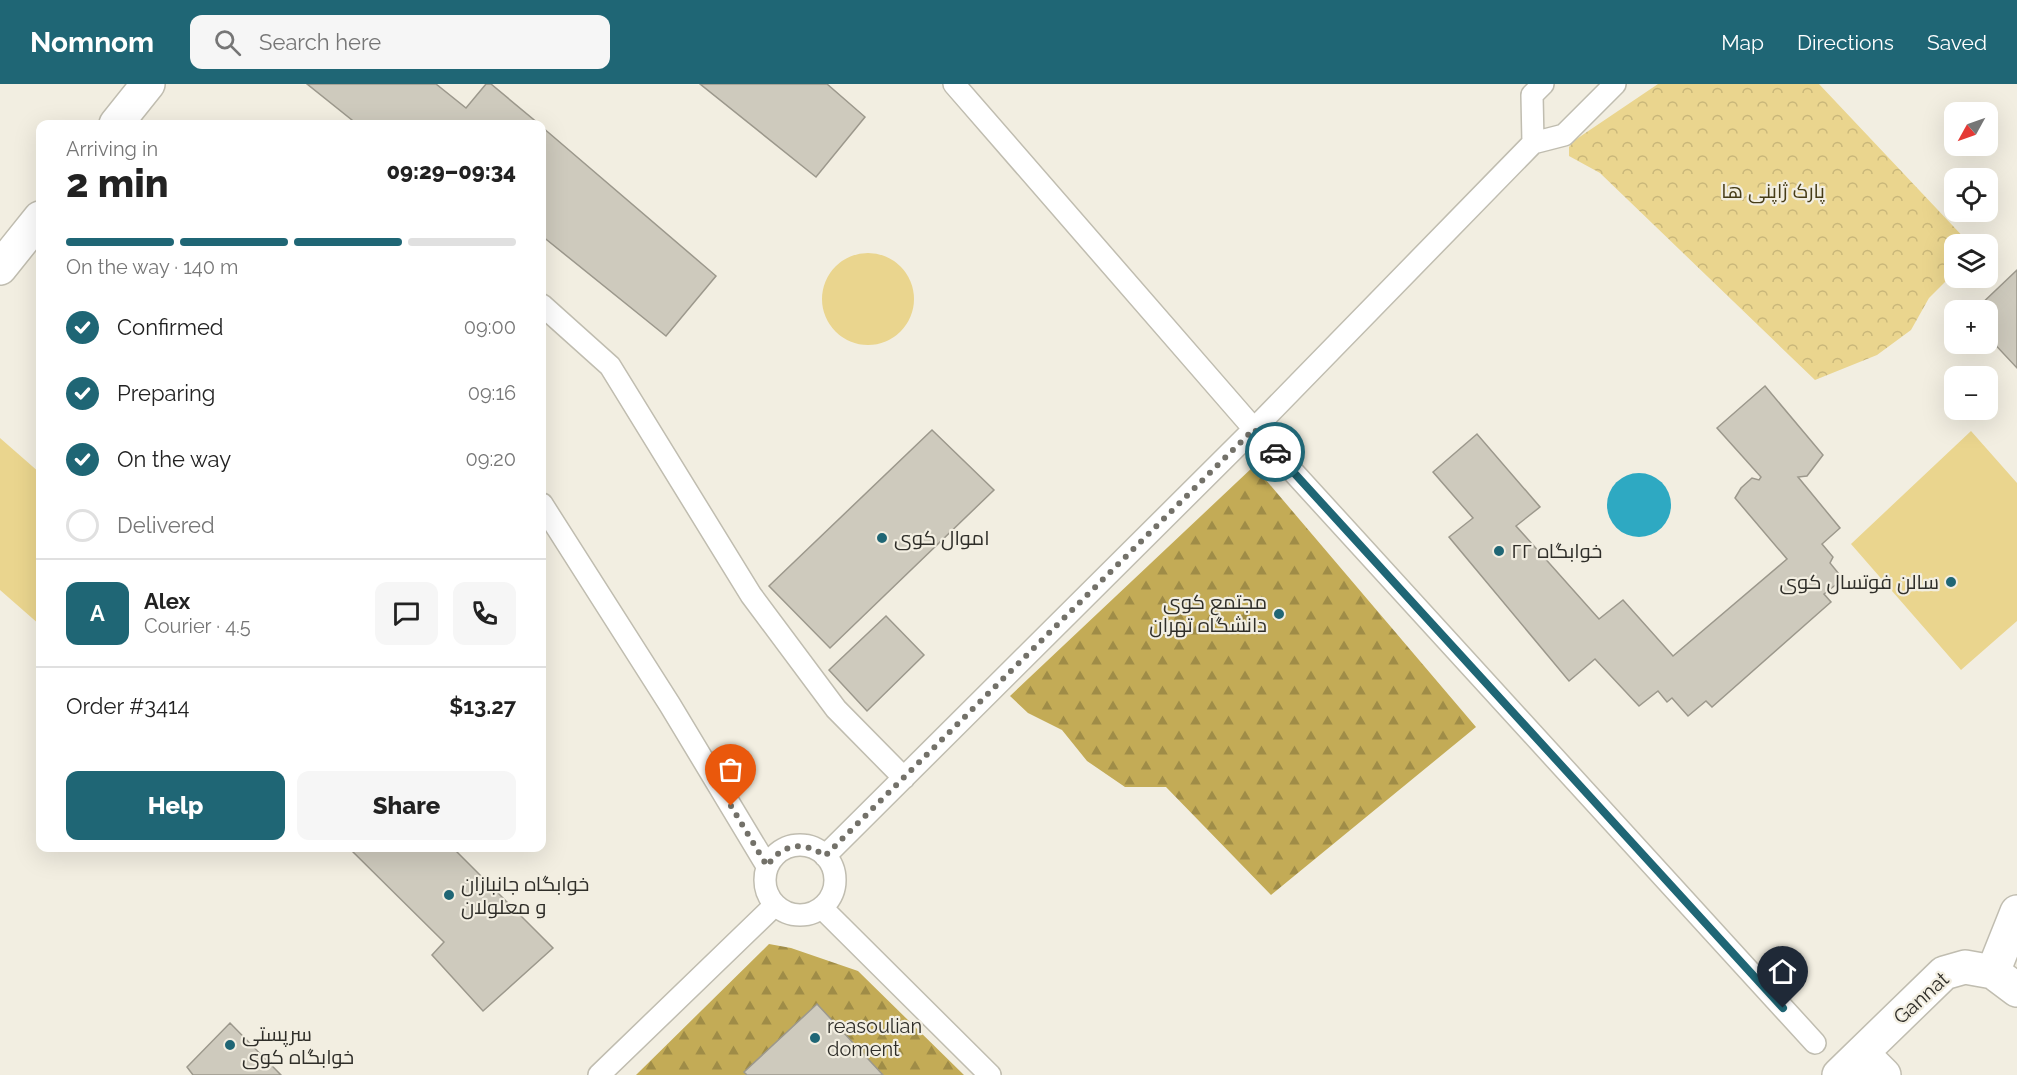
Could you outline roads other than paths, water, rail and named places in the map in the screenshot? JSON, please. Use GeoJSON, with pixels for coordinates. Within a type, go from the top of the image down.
{"type":"FeatureCollection","features":[{"type":"Feature","properties":{"kind":"street"},"geometry":{"type":"LineString","coordinates":[[119,120],[148,84]]}},
{"type":"Feature","properties":{"kind":"street"},"geometry":{"type":"LineString","coordinates":[[0,268],[36,223]]}},
{"type":"Feature","properties":{"kind":"street","name":"Gannat"},"geometry":{"type":"LineString","coordinates":[[1862,1068],[1944,973],[1965,967],[2005,981],[2017,912]]}},
{"type":"Feature","properties":{"kind":"lane"},"geometry":{"type":"LineString","coordinates":[[954,84],[1254,429],[1815,1043]]}},
{"type":"Feature","properties":{"kind":"lane"},"geometry":{"type":"LineString","coordinates":[[1533,143],[1532,95],[1543,84]]}},
{"type":"Feature","properties":{"kind":"lane"},"geometry":{"type":"LineString","coordinates":[[825,856],[1254,429],[1533,143],[1564,135],[1615,84]]}},
{"type":"Feature","properties":{"kind":"lane"},"geometry":{"type":"LineString","coordinates":[[546,309],[610,366],[751,594],[836,710],[904,778]]}},
{"type":"Feature","properties":{"kind":"lane"},"geometry":{"type":"LineString","coordinates":[[546,510],[670,705],[767,866],[766,889],[775,905],[788,914],[800,916],[822,908],[834,888],[835,876],[825,856],[805,845],[782,849],[767,866]]}},
{"type":"Feature","properties":{"kind":"lane"},"geometry":{"type":"LineString","coordinates":[[599,1075],[775,905]]}},
{"type":"Feature","properties":{"kind":"lane"},"geometry":{"type":"LineString","coordinates":[[822,908],[990,1075]]}},
{"type":"Feature","properties":{"kind":"water"},"geometry":{"type":"Polygon","coordinates":[[[1639,473],[1657,479],[1665,487],[1671,505],[1665,523],[1657,531],[1639,537],[1621,531],[1613,523],[1607,505],[1613,487],[1621,479],[1639,473]]]}},
{"type":"Feature","properties":{"kind":"place","name":"اموال کوی"},"geometry":{"type":"Point","coordinates":[882,538]}},
{"type":"Feature","properties":{"kind":"place","name":"خوابگاه ۲۲"},"geometry":{"type":"Point","coordinates":[1499,551]}},
{"type":"Feature","properties":{"kind":"place","name":"سالن فوتسال کوی"},"geometry":{"type":"Point","coordinates":[1951,582]}},
{"type":"Feature","properties":{"kind":"place","name":"مجتمع کوی دانشگاه تهران"},"geometry":{"type":"Point","coordinates":[1279,614]}},
{"type":"Feature","properties":{"kind":"place","name":"خوابگاه جانبازان و معلولان"},"geometry":{"type":"Point","coordinates":[449,895]}},
{"type":"Feature","properties":{"kind":"place","name":"reasoulian doment"},"geometry":{"type":"Point","coordinates":[815,1038]}},
{"type":"Feature","properties":{"kind":"place","name":"سرپستی خوابگاه کوی"},"geometry":{"type":"Point","coordinates":[230,1045]}},
{"type":"Feature","properties":{"kind":"park label","name":"پارک ژاپنی ها"},"geometry":{"type":"Point","coordinates":[1773,191]}}]}
